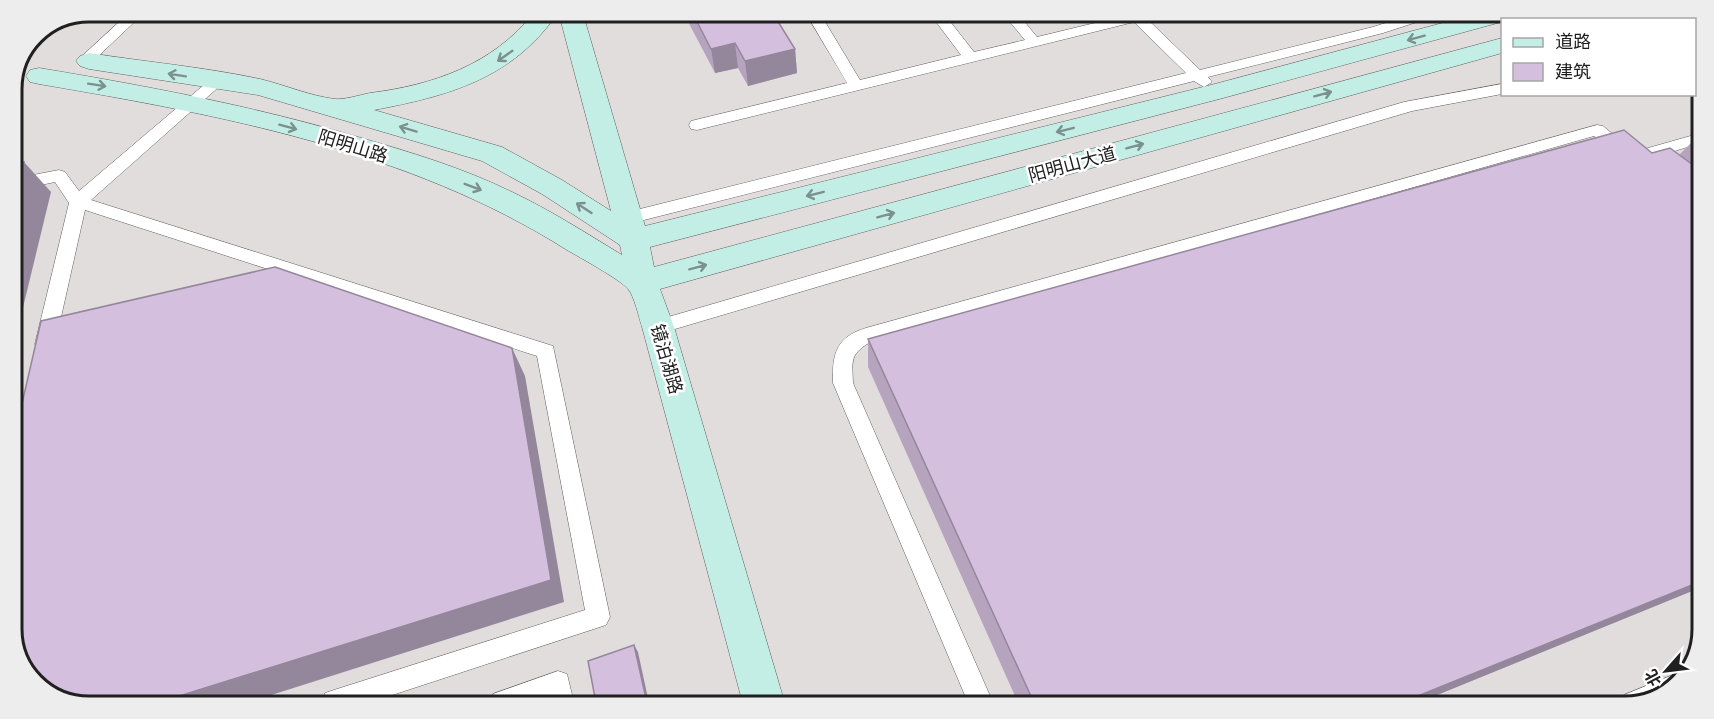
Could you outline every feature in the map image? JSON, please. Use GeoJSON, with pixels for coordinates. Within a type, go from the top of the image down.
{"type":"FeatureCollection","features":[{"type":"Feature","properties":{"kind":"main road"},"geometry":{"type":"LineString","coordinates":[[334,107],[406,97],[480,72],[525,40],[539,22]]}},
{"type":"Feature","properties":{"kind":"main road","name":"镜泊湖路"},"geometry":{"type":"LineString","coordinates":[[573,22],[631,229],[642,282],[658,327],[762,696]]}},
{"type":"Feature","properties":{"kind":"main road","name":"阳明山大道"},"geometry":{"type":"LineString","coordinates":[[631,229],[1207,84],[1472,22]]}},
{"type":"Feature","properties":{"kind":"main road","name":"阳明山大道"},"geometry":{"type":"LineString","coordinates":[[642,282],[1501,46]]}},
{"type":"Feature","properties":{"kind":"main road","name":"阳明山路"},"geometry":{"type":"LineString","coordinates":[[631,229],[492,154],[334,107],[259,87],[86,60],[46,66],[194,102],[389,156],[481,189],[548,224],[642,282]]}},
{"type":"Feature","properties":{"kind":"lane"},"geometry":{"type":"LineString","coordinates":[[86,60],[127,22]]}},
{"type":"Feature","properties":{"kind":"lane"},"geometry":{"type":"LineString","coordinates":[[818,22],[856,86]]}},
{"type":"Feature","properties":{"kind":"lane"},"geometry":{"type":"LineString","coordinates":[[943,22],[971,58]]}},
{"type":"Feature","properties":{"kind":"lane"},"geometry":{"type":"LineString","coordinates":[[1017,22],[1034,42]]}},
{"type":"Feature","properties":{"kind":"lane"},"geometry":{"type":"LineString","coordinates":[[697,125],[1115,22]]}},
{"type":"Feature","properties":{"kind":"lane"},"geometry":{"type":"LineString","coordinates":[[1145,22],[1207,84],[1403,22]]}},
{"type":"Feature","properties":{"kind":"lane"},"geometry":{"type":"LineString","coordinates":[[41,363],[78,202],[217,81]]}},
{"type":"Feature","properties":{"kind":"lane"},"geometry":{"type":"LineString","coordinates":[[658,327],[1410,106],[1501,88]]}},
{"type":"Feature","properties":{"kind":"lane"},"geometry":{"type":"LineString","coordinates":[[978,696],[843,382],[842,362],[848,346],[866,335],[1597,130],[1650,171]]}},
{"type":"Feature","properties":{"kind":"lane"},"geometry":{"type":"LineString","coordinates":[[1633,158],[1691,141]]}},
{"type":"Feature","properties":{"kind":"lane"},"geometry":{"type":"LineString","coordinates":[[23,183],[58,176],[78,202],[546,351],[598,617],[353,696]]}},
{"type":"Feature","properties":{"kind":"lane"},"geometry":{"type":"LineString","coordinates":[[522,696],[558,683],[561,696]]}},
{"type":"Feature","properties":{"kind":"building"},"geometry":{"type":"Polygon","coordinates":[[[697,22],[778,22],[795,49],[745,61],[735,43],[711,49],[697,22]]]}},
{"type":"Feature","properties":{"kind":"building"},"geometry":{"type":"Polygon","coordinates":[[[1624,130],[1652,153],[1670,148],[1691,164],[1692,585],[1418,696],[1031,696],[868,339],[1624,130]]]}},
{"type":"Feature","properties":{"kind":"building"},"geometry":{"type":"Polygon","coordinates":[[[275,267],[512,348],[551,580],[179,696],[90,696],[77,695],[56,687],[36,670],[28,655],[23,634],[23,399],[41,321],[275,267]]]}},
{"type":"Feature","properties":{"kind":"building"},"geometry":{"type":"Polygon","coordinates":[[[634,645],[645,696],[595,696],[588,661],[634,645]]]}}]}
